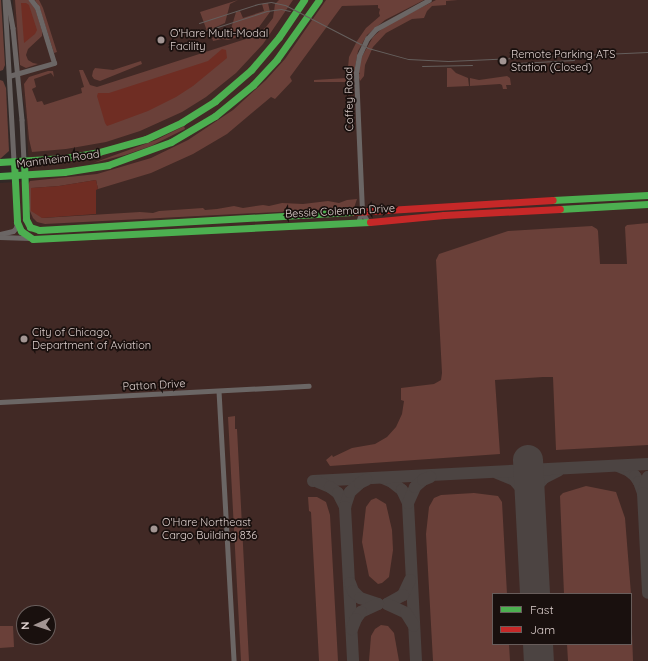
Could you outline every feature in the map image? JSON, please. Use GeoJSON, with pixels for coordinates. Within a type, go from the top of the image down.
{"type":"FeatureCollection","features":[{"type":"Feature","properties":{"kind":"street"},"geometry":{"type":"LineString","coordinates":[[6,0],[13,28],[22,120],[24,175]]}},
{"type":"Feature","properties":{"kind":"street"},"geometry":{"type":"LineString","coordinates":[[0,235],[13,231],[16,228],[17,222],[6,0]]}},
{"type":"Feature","properties":{"kind":"street"},"geometry":{"type":"LineString","coordinates":[[9,76],[54,64],[37,8],[31,0]]}},
{"type":"Feature","properties":{"kind":"street"},"geometry":{"type":"LineString","coordinates":[[293,16],[298,0]]}},
{"type":"Feature","properties":{"kind":"street","name":"Mannheim Road"},"geometry":{"type":"LineString","coordinates":[[0,162],[65,158],[99,152],[146,139],[182,122],[216,101],[235,85],[262,57],[304,0]]}},
{"type":"Feature","properties":{"kind":"street","name":"Mannheim Road"},"geometry":{"type":"LineString","coordinates":[[0,176],[64,172],[108,165],[155,149],[204,123],[234,102],[267,71],[319,0]]}},
{"type":"Feature","properties":{"kind":"street","name":"Coffey Road"},"geometry":{"type":"LineString","coordinates":[[358,222],[362,211],[356,73],[359,56],[367,39],[376,28],[429,0]]}},
{"type":"Feature","properties":{"kind":"street","name":"Bessie Coleman Drive"},"geometry":{"type":"LineString","coordinates":[[24,175],[26,219],[30,227],[39,230],[121,224],[648,195]]}},
{"type":"Feature","properties":{"kind":"street","name":"Bessie Coleman Drive"},"geometry":{"type":"LineString","coordinates":[[33,239],[368,222],[444,215],[648,204]]}},
{"type":"Feature","properties":{"kind":"street","name":"Coffey Road"},"geometry":{"type":"LineString","coordinates":[[362,211],[368,222]]}},
{"type":"Feature","properties":{"kind":"street"},"geometry":{"type":"LineString","coordinates":[[17,222],[21,231],[33,239]]}},
{"type":"Feature","properties":{"kind":"street"},"geometry":{"type":"LineString","coordinates":[[121,224],[122,234]]}},
{"type":"Feature","properties":{"kind":"street"},"geometry":{"type":"LineString","coordinates":[[0,235],[33,239]]}},
{"type":"Feature","properties":{"kind":"street","name":"Patton Drive"},"geometry":{"type":"LineString","coordinates":[[0,402],[309,386]]}},
{"type":"Feature","properties":{"kind":"street"},"geometry":{"type":"LineString","coordinates":[[219,391],[234,661]]}},
{"type":"Feature","properties":{"kind":"shaded area"},"geometry":{"type":"Polygon","coordinates":[[[0,0],[5,65],[3,70],[0,71],[0,0]]]}},
{"type":"Feature","properties":{"kind":"shaded area"},"geometry":{"type":"Polygon","coordinates":[[[13,0],[648,0],[648,661],[0,661],[0,183],[30,181],[26,119],[16,47],[13,0]]]}},
{"type":"Feature","properties":{"kind":"shaded area"},"geometry":{"type":"Polygon","coordinates":[[[15,0],[29,0],[35,8],[42,31],[42,36],[28,49],[26,55],[28,60],[38,64],[26,68],[20,65],[15,0]]]}},
{"type":"Feature","properties":{"kind":"shaded area"},"geometry":{"type":"Polygon","coordinates":[[[35,0],[39,0],[43,8],[57,52],[54,53],[40,9],[35,0]]]}},
{"type":"Feature","properties":{"kind":"shaded area"},"geometry":{"type":"Polygon","coordinates":[[[238,0],[230,4],[225,23],[207,31],[200,12],[238,0]]]}},
{"type":"Feature","properties":{"kind":"shaded area"},"geometry":{"type":"Polygon","coordinates":[[[279,0],[293,0],[263,44],[236,73],[206,97],[182,112],[140,131],[106,142],[66,149],[32,152],[29,139],[24,84],[29,77],[48,71],[53,71],[54,77],[51,73],[34,79],[36,87],[32,89],[37,102],[42,101],[44,105],[82,93],[81,88],[84,87],[79,70],[83,70],[90,85],[97,87],[255,36],[266,27],[273,18],[275,4],[279,0]]]}},
{"type":"Feature","properties":{"kind":"shaded area"},"geometry":{"type":"Polygon","coordinates":[[[326,0],[424,0],[385,20],[367,35],[358,51],[353,79],[349,82],[314,82],[314,80],[347,78],[349,57],[366,28],[380,16],[380,9],[378,8],[378,5],[342,6],[290,77],[292,81],[275,99],[271,97],[227,134],[193,154],[151,173],[98,189],[96,180],[59,186],[32,188],[42,218],[140,212],[153,213],[159,211],[203,208],[205,210],[234,206],[243,208],[263,205],[269,206],[282,203],[303,204],[328,201],[339,203],[357,199],[354,208],[45,224],[37,222],[33,218],[29,209],[28,185],[30,181],[97,174],[151,158],[188,140],[233,110],[266,80],[285,59],[326,0]]]}},
{"type":"Feature","properties":{"kind":"shaded area"},"geometry":{"type":"Polygon","coordinates":[[[436,0],[458,0],[446,1],[446,5],[432,6],[427,11],[424,18],[412,19],[386,33],[373,47],[365,65],[364,76],[360,81],[358,75],[360,73],[358,73],[360,60],[373,37],[385,26],[436,0]]]}},
{"type":"Feature","properties":{"kind":"shaded area"},"geometry":{"type":"Polygon","coordinates":[[[21,3],[26,3],[29,5],[37,30],[35,34],[24,43],[21,3]]]}},
{"type":"Feature","properties":{"kind":"shaded area"},"geometry":{"type":"Polygon","coordinates":[[[268,3],[270,12],[259,27],[247,34],[228,40],[222,39],[213,41],[212,38],[227,33],[231,29],[236,12],[240,11],[243,18],[264,11],[262,4],[268,3]]]}},
{"type":"Feature","properties":{"kind":"shaded area"},"geometry":{"type":"Polygon","coordinates":[[[222,49],[226,50],[227,58],[193,86],[176,97],[148,111],[110,125],[107,126],[105,123],[97,96],[98,93],[109,93],[208,61],[222,49]]]}},
{"type":"Feature","properties":{"kind":"shaded area"},"geometry":{"type":"Polygon","coordinates":[[[141,61],[142,64],[100,81],[94,79],[92,76],[95,68],[113,70],[141,61]]]}},
{"type":"Feature","properties":{"kind":"shaded area"},"geometry":{"type":"Polygon","coordinates":[[[447,68],[451,68],[456,73],[468,78],[469,86],[447,87],[447,68]]]}},
{"type":"Feature","properties":{"kind":"shaded area"},"geometry":{"type":"Polygon","coordinates":[[[507,76],[510,78],[511,85],[506,85],[507,89],[503,89],[502,85],[500,84],[470,86],[470,78],[479,80],[507,76]]]}},
{"type":"Feature","properties":{"kind":"shaded area"},"geometry":{"type":"Polygon","coordinates":[[[0,80],[3,81],[6,88],[9,151],[0,159],[0,80]]]}},
{"type":"Feature","properties":{"kind":"shaded area"},"geometry":{"type":"Polygon","coordinates":[[[184,126],[185,129],[151,146],[125,155],[93,163],[156,140],[184,126]]]}},
{"type":"Feature","properties":{"kind":"shaded area"},"geometry":{"type":"Polygon","coordinates":[[[96,180],[98,189],[96,190],[96,214],[42,218],[31,211],[31,188],[59,186],[96,180]]]}},
{"type":"Feature","properties":{"kind":"shaded area"},"geometry":{"type":"Polygon","coordinates":[[[648,223],[648,445],[556,450],[553,377],[495,380],[500,454],[330,466],[326,460],[332,455],[333,457],[352,448],[375,444],[387,437],[396,427],[402,414],[404,401],[401,400],[401,388],[434,384],[441,380],[442,373],[436,260],[439,254],[508,231],[592,226],[598,231],[600,264],[627,264],[625,227],[627,225],[648,223]]]}},
{"type":"Feature","properties":{"kind":"shaded area"},"geometry":{"type":"Polygon","coordinates":[[[235,416],[235,429],[237,429],[249,661],[241,661],[228,417],[235,416]]]}},
{"type":"Feature","properties":{"kind":"shaded area"},"geometry":{"type":"Polygon","coordinates":[[[586,486],[616,492],[625,518],[631,593],[564,593],[560,496],[563,493],[586,486]]]}},
{"type":"Feature","properties":{"kind":"shaded area"},"geometry":{"type":"Polygon","coordinates":[[[474,493],[498,496],[502,502],[507,593],[492,593],[492,645],[509,645],[510,661],[433,661],[426,534],[429,507],[434,498],[441,495],[474,493]]]}},
{"type":"Feature","properties":{"kind":"shaded area"},"geometry":{"type":"Polygon","coordinates":[[[308,497],[317,497],[326,502],[330,515],[338,661],[319,661],[311,512],[309,511],[308,497]]]}},
{"type":"Feature","properties":{"kind":"shaded area"},"geometry":{"type":"Polygon","coordinates":[[[376,498],[386,504],[392,530],[393,550],[389,577],[382,583],[378,584],[369,576],[362,542],[366,507],[371,500],[376,498]]]}},
{"type":"Feature","properties":{"kind":"shaded area"},"geometry":{"type":"Polygon","coordinates":[[[381,625],[388,626],[394,633],[399,661],[369,661],[371,636],[375,629],[381,625]]]}},
{"type":"Feature","properties":{"kind":"shaded area"},"geometry":{"type":"Polygon","coordinates":[[[0,626],[13,626],[14,647],[0,648],[0,626]]]}},
{"type":"Feature","properties":{"kind":"shaded area"},"geometry":{"type":"Polygon","coordinates":[[[632,632],[633,661],[568,661],[567,645],[632,645],[632,632]]]}},
{"type":"Feature","properties":{"kind":"taxiway"},"geometry":{"type":"LineString","coordinates":[[313,481],[648,464]]}},
{"type":"Feature","properties":{"kind":"taxiway"},"geometry":{"type":"LineString","coordinates":[[618,466],[629,471],[635,476],[643,493],[648,477]]}},
{"type":"Feature","properties":{"kind":"taxiway"},"geometry":{"type":"LineString","coordinates":[[497,473],[514,480],[524,491],[531,503],[535,488],[544,478],[558,471]]}},
{"type":"Feature","properties":{"kind":"taxiway"},"geometry":{"type":"LineString","coordinates":[[408,503],[415,487],[423,480],[430,477]]}},
{"type":"Feature","properties":{"kind":"taxiway"},"geometry":{"type":"LineString","coordinates":[[383,478],[392,482],[402,490],[408,503],[416,661]]}},
{"type":"Feature","properties":{"kind":"taxiway"},"geometry":{"type":"LineString","coordinates":[[318,482],[330,487],[338,493],[345,507],[350,492],[366,480]]}},
{"type":"Feature","properties":{"kind":"taxiway"},"geometry":{"type":"LineString","coordinates":[[643,493],[648,593]]}},
{"type":"Feature","properties":{"kind":"taxiway"},"geometry":{"type":"LineString","coordinates":[[345,507],[353,661]]}},
{"type":"Feature","properties":{"kind":"taxiway"},"geometry":{"type":"LineString","coordinates":[[410,580],[403,595],[387,604],[406,613],[414,626]]}},
{"type":"Feature","properties":{"kind":"taxiway"},"geometry":{"type":"LineString","coordinates":[[350,583],[353,591],[360,598],[378,604],[361,612],[352,629]]}},
{"type":"Feature","properties":{"kind":"runway"},"geometry":{"type":"LineString","coordinates":[[528,460],[535,593]]}},
{"type":"Feature","properties":{"kind":"runway"},"geometry":{"type":"LineString","coordinates":[[538,645],[539,661]]}},
{"type":"Feature","properties":{"kind":"tram line"},"geometry":{"type":"LineString","coordinates":[[199,23],[258,4],[271,2],[285,5],[368,48],[408,59],[448,61],[648,52]]}},
{"type":"Feature","properties":{"kind":"tram line"},"geometry":{"type":"LineString","coordinates":[[202,32],[267,11],[281,9],[290,11]]}},
{"type":"Feature","properties":{"kind":"tram line"},"geometry":{"type":"LineString","coordinates":[[518,63],[574,60]]}},
{"type":"Feature","properties":{"kind":"tram line"},"geometry":{"type":"LineString","coordinates":[[422,66],[472,65]]}},
{"type":"Feature","properties":{"kind":"traffic: fast"},"geometry":{"type":"LineString","coordinates":[[0,162],[65,158],[99,152],[146,139],[182,122],[215,101],[251,70],[279,37],[304,0]]}},
{"type":"Feature","properties":{"kind":"traffic: fast"},"geometry":{"type":"LineString","coordinates":[[0,176],[64,172],[108,165],[171,142],[215,116],[253,85],[277,59],[319,0]]}},
{"type":"Feature","properties":{"kind":"traffic: fast"},"geometry":{"type":"LineString","coordinates":[[24,161],[26,219],[30,227],[39,230],[355,212]]}},
{"type":"Feature","properties":{"kind":"traffic: fast"},"geometry":{"type":"LineString","coordinates":[[14,162],[17,222],[21,231],[33,239],[370,222]]}},
{"type":"Feature","properties":{"kind":"traffic: fast"},"geometry":{"type":"LineString","coordinates":[[553,200],[648,195]]}},
{"type":"Feature","properties":{"kind":"traffic: fast"},"geometry":{"type":"LineString","coordinates":[[560,209],[648,204]]}},
{"type":"Feature","properties":{"kind":"traffic: jam"},"geometry":{"type":"LineString","coordinates":[[355,212],[553,200]]}},
{"type":"Feature","properties":{"kind":"traffic: jam"},"geometry":{"type":"LineString","coordinates":[[370,222],[444,215],[560,209]]}},
{"type":"Feature","properties":{"kind":"place","name":"O'Hare Multi-Modal Facility"},"geometry":{"type":"Point","coordinates":[161,40]}},
{"type":"Feature","properties":{"kind":"place","name":"Remote Parking ATS Station (Closed)"},"geometry":{"type":"Point","coordinates":[503,61]}},
{"type":"Feature","properties":{"kind":"place","name":"City of Chicago, Department of Aviation"},"geometry":{"type":"Point","coordinates":[24,339]}},
{"type":"Feature","properties":{"kind":"place","name":"O'Hare Northeast Cargo Building 836"},"geometry":{"type":"Point","coordinates":[154,529]}}]}
